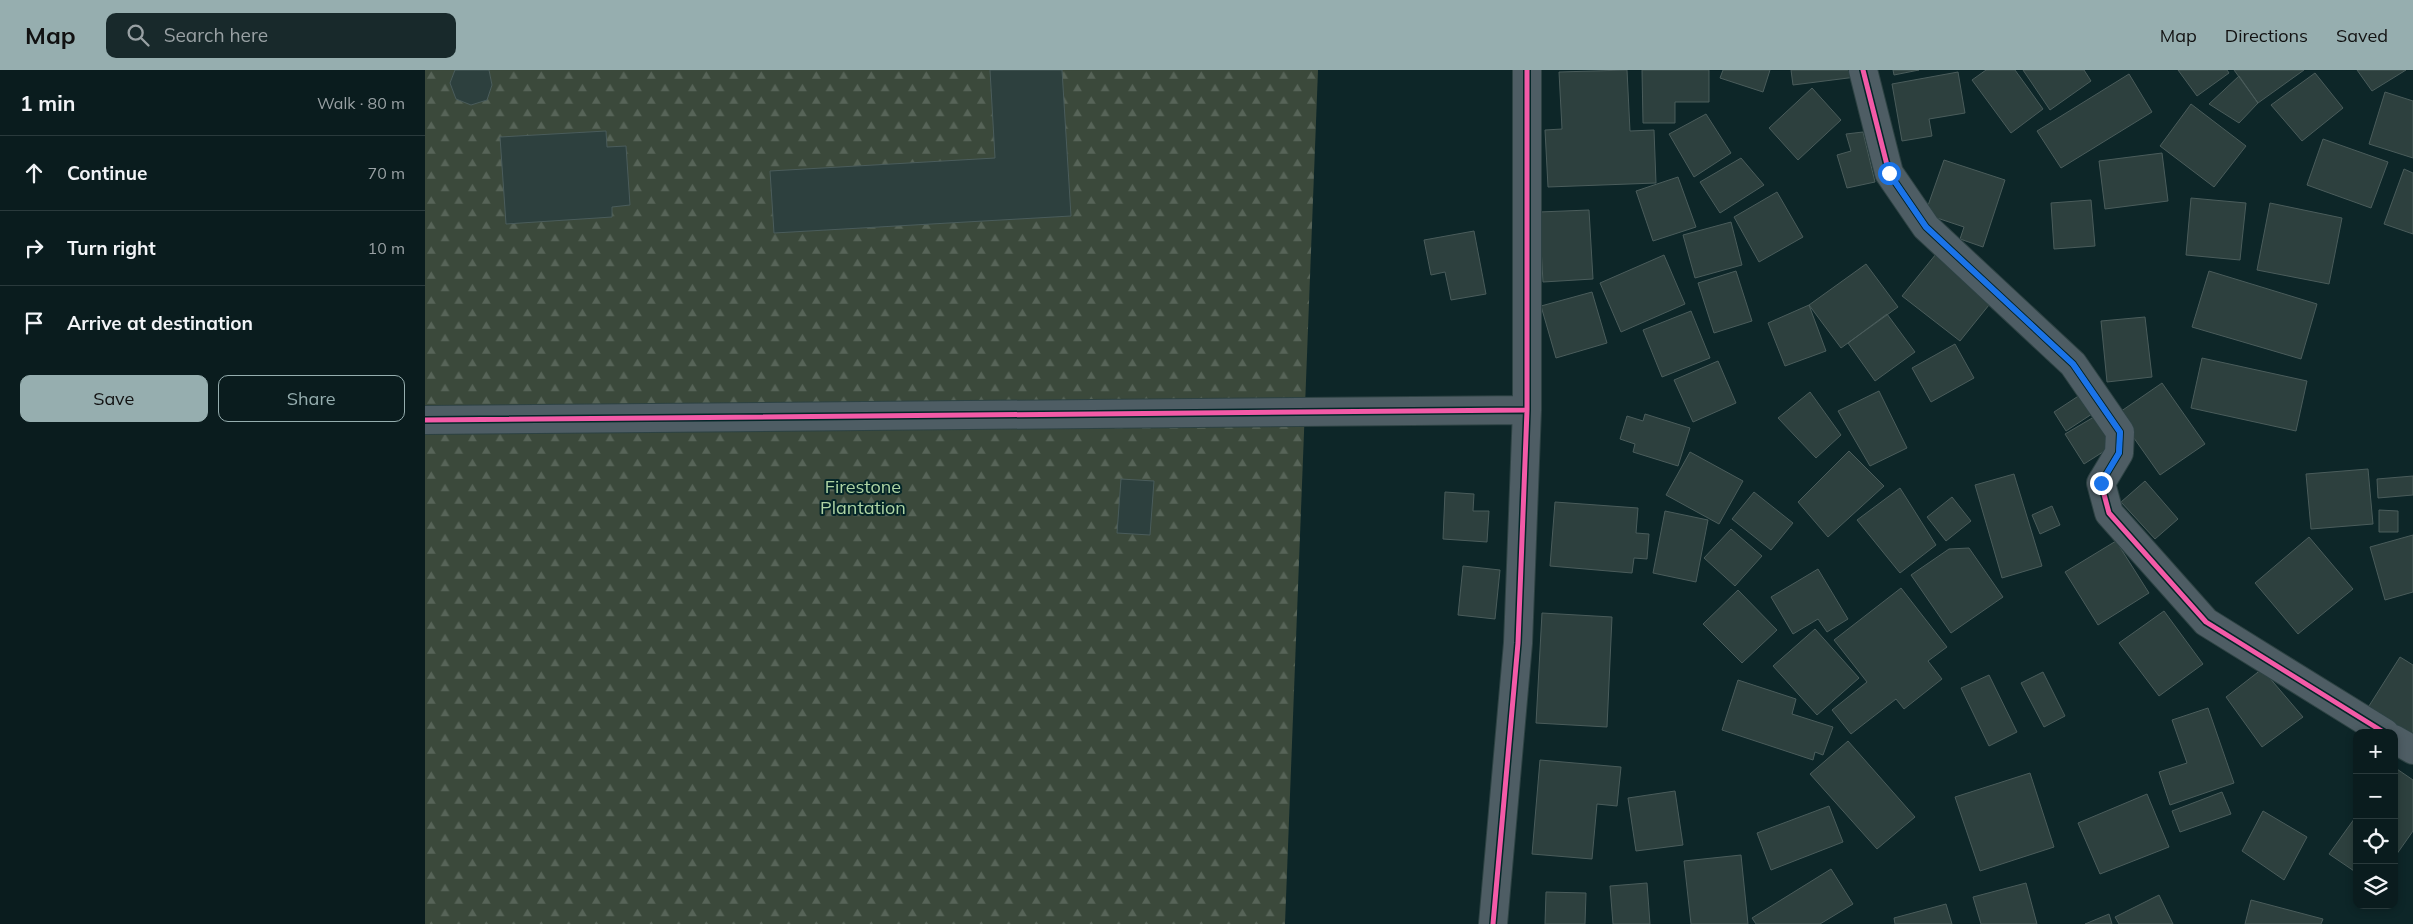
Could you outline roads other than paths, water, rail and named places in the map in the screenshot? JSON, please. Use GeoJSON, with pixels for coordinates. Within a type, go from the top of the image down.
{"type":"FeatureCollection","features":[{"type":"Feature","properties":{"kind":"street"},"geometry":{"type":"LineString","coordinates":[[1493,924],[1518,643],[1527,410],[1527,70]]}},
{"type":"Feature","properties":{"kind":"street"},"geometry":{"type":"LineString","coordinates":[[1863,70],[1889,173],[1926,227],[2073,364],[2120,432],[2119,453],[2101,483],[2109,513],[2207,622],[2379,729]]}},
{"type":"Feature","properties":{"kind":"street"},"geometry":{"type":"LineString","coordinates":[[425,420],[1527,410]]}},
{"type":"Feature","properties":{"kind":"street"},"geometry":{"type":"LineString","coordinates":[[2398,741],[2413,750]]}},
{"type":"Feature","properties":{"kind":"park label","name":"Firestone Plantation"},"geometry":{"type":"Point","coordinates":[863,497]}}]}
